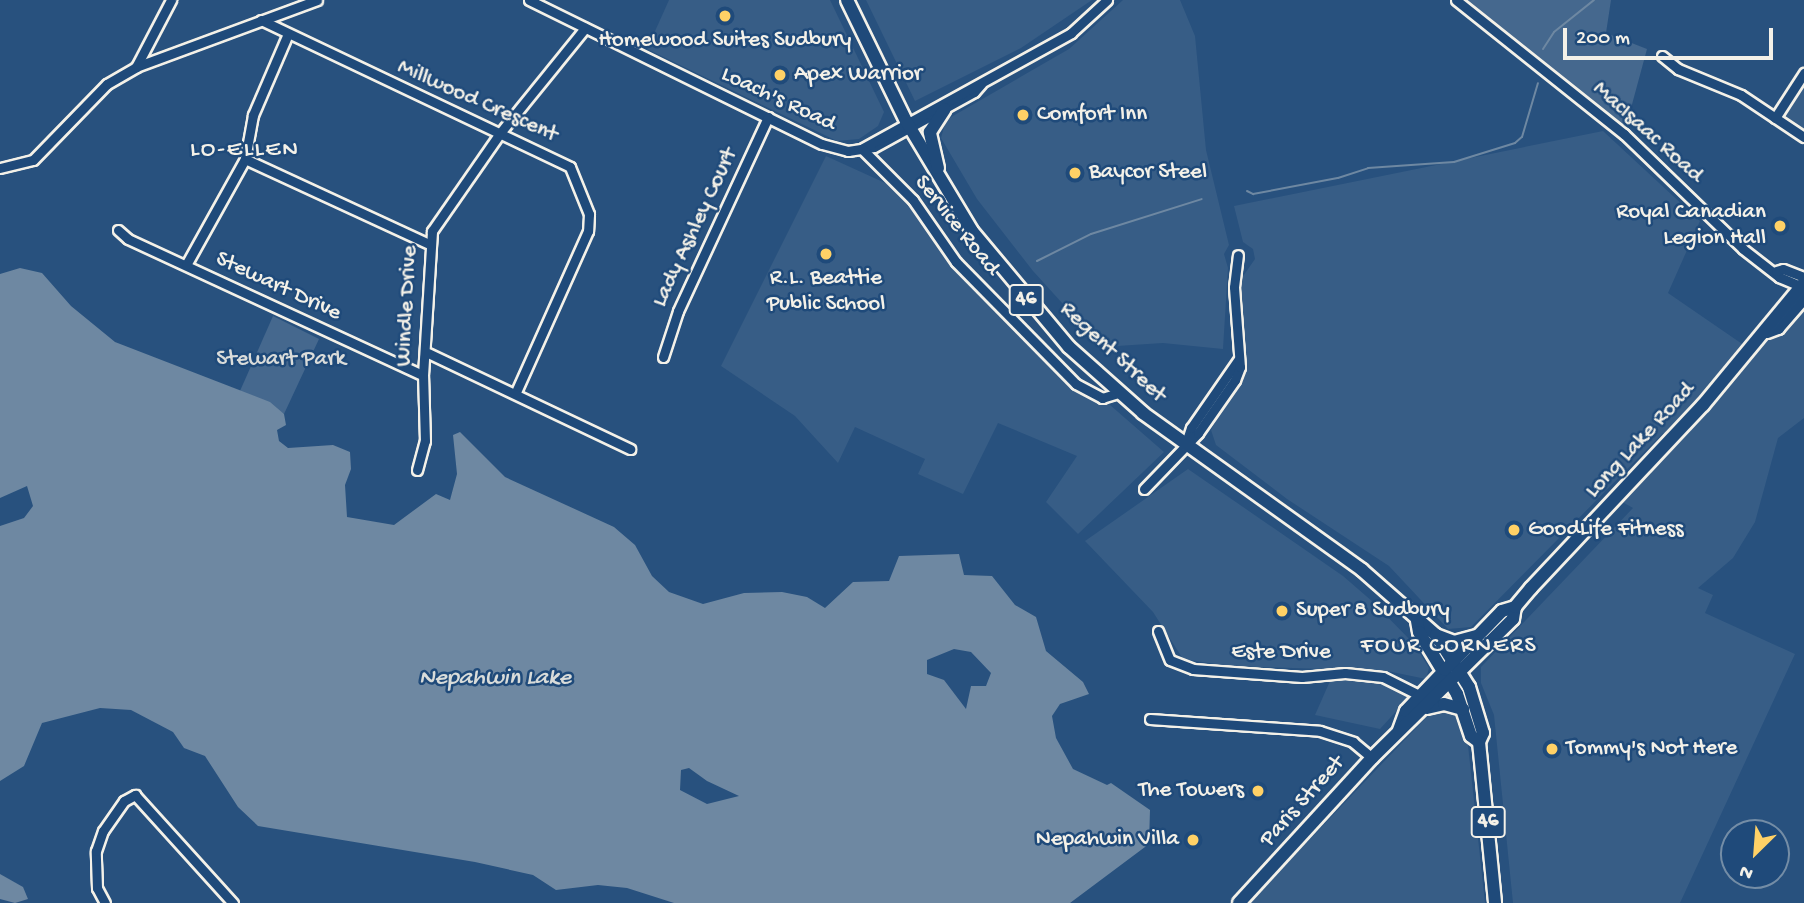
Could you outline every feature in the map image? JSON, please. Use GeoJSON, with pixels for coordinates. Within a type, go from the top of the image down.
{"type":"FeatureCollection","features":[{"type":"Feature","properties":{"kind":"main road","name":"Regent Street"},"geometry":{"type":"LineString","coordinates":[[847,0],[908,124],[972,231],[1017,290],[1118,393],[1363,570],[1417,621],[1429,625],[1480,721],[1483,733],[1479,742],[1495,903]]}},
{"type":"Feature","properties":{"kind":"main road"},"geometry":{"type":"LineString","coordinates":[[939,175],[930,132],[945,109]]}},
{"type":"Feature","properties":{"kind":"main road","name":"Long Lake Road"},"geometry":{"type":"LineString","coordinates":[[1451,683],[1453,668],[1478,636],[1502,611],[1515,607],[1768,332],[1778,327],[1803,286]]}},
{"type":"Feature","properties":{"kind":"main road","name":"Long Lake Road"},"geometry":{"type":"LineString","coordinates":[[1453,668],[1513,619],[1515,607]]}},
{"type":"Feature","properties":{"kind":"main road","name":"Regent Street"},"geometry":{"type":"LineString","coordinates":[[1417,621],[1419,632],[1453,668]]}},
{"type":"Feature","properties":{"kind":"main road"},"geometry":{"type":"LineString","coordinates":[[1436,635],[1454,642],[1478,636]]}},
{"type":"Feature","properties":{"kind":"main road","name":"Paris Street"},"geometry":{"type":"LineString","coordinates":[[1423,702],[1453,668]]}},
{"type":"Feature","properties":{"kind":"main road","name":"Regent Street"},"geometry":{"type":"LineString","coordinates":[[1451,683],[1471,736],[1479,742]]}},
{"type":"Feature","properties":{"kind":"main road","name":"Paris Street"},"geometry":{"type":"LineString","coordinates":[[1239,903],[1399,730],[1406,711],[1451,683]]}},
{"type":"Feature","properties":{"kind":"main road"},"geometry":{"type":"LineString","coordinates":[[1423,702],[1463,709]]}},
{"type":"Feature","properties":{"kind":"street"},"geometry":{"type":"LineString","coordinates":[[136,66],[170,0]]}},
{"type":"Feature","properties":{"kind":"street"},"geometry":{"type":"LineString","coordinates":[[0,168],[33,160],[107,84],[136,66],[317,0]]}},
{"type":"Feature","properties":{"kind":"street","name":"Loach's Road"},"geometry":{"type":"LineString","coordinates":[[529,0],[830,148],[862,149]]}},
{"type":"Feature","properties":{"kind":"street"},"geometry":{"type":"LineString","coordinates":[[862,149],[1071,33],[1107,0]]}},
{"type":"Feature","properties":{"kind":"street","name":"MacIsaac Road"},"geometry":{"type":"LineString","coordinates":[[1456,0],[1624,134],[1744,248],[1803,286]]}},
{"type":"Feature","properties":{"kind":"street","name":"Millwood Crescent"},"geometry":{"type":"LineString","coordinates":[[261,20],[287,36],[570,167],[589,214],[588,231],[516,393]]}},
{"type":"Feature","properties":{"kind":"street","name":"Windle Drive"},"geometry":{"type":"LineString","coordinates":[[417,470],[425,441],[423,375],[428,353],[429,244],[443,212],[500,133],[585,27]]}},
{"type":"Feature","properties":{"kind":"street"},"geometry":{"type":"LineString","coordinates":[[186,265],[245,159],[253,115],[287,36]]}},
{"type":"Feature","properties":{"kind":"street"},"geometry":{"type":"LineString","coordinates":[[1662,55],[1678,69],[1741,95],[1804,136]]}},
{"type":"Feature","properties":{"kind":"street"},"geometry":{"type":"LineString","coordinates":[[1775,118],[1804,73]]}},
{"type":"Feature","properties":{"kind":"street"},"geometry":{"type":"LineString","coordinates":[[908,124],[945,109],[981,84]]}},
{"type":"Feature","properties":{"kind":"street","name":"Lady Ashley Court"},"geometry":{"type":"LineString","coordinates":[[663,357],[678,311],[768,117]]}},
{"type":"Feature","properties":{"kind":"street","name":"Service Road"},"geometry":{"type":"LineString","coordinates":[[862,149],[913,200],[956,262],[1076,384],[1102,398],[1118,393]]}},
{"type":"Feature","properties":{"kind":"street"},"geometry":{"type":"LineString","coordinates":[[245,159],[429,244]]}},
{"type":"Feature","properties":{"kind":"street","name":"Stewart Drive"},"geometry":{"type":"LineString","coordinates":[[118,230],[128,239],[423,375]]}},
{"type":"Feature","properties":{"kind":"street"},"geometry":{"type":"LineString","coordinates":[[1144,489],[1186,444],[1191,428],[1238,360],[1234,287],[1238,255]]}},
{"type":"Feature","properties":{"kind":"street"},"geometry":{"type":"LineString","coordinates":[[428,353],[630,449]]}},
{"type":"Feature","properties":{"kind":"street","name":"Este Drive"},"geometry":{"type":"LineString","coordinates":[[1158,631],[1170,660],[1192,669],[1289,677],[1345,673],[1383,677],[1423,702]]}},
{"type":"Feature","properties":{"kind":"street"},"geometry":{"type":"LineString","coordinates":[[1150,719],[1320,731],[1353,742],[1372,758]]}},
{"type":"Feature","properties":{"kind":"street"},"geometry":{"type":"LineString","coordinates":[[105,903],[97,888],[96,851],[103,831],[124,801],[135,795],[233,903]]}},
{"type":"Feature","properties":{"kind":"shaded area"},"geometry":{"type":"Polygon","coordinates":[[[669,0],[830,0],[884,112],[878,126],[859,139],[837,141],[647,49],[669,0]]]}},
{"type":"Feature","properties":{"kind":"shaded area"},"geometry":{"type":"Polygon","coordinates":[[[866,0],[1092,0],[1021,48],[915,101],[866,0]]]}},
{"type":"Feature","properties":{"kind":"shaded area"},"geometry":{"type":"Polygon","coordinates":[[[1123,0],[1180,0],[1195,36],[1206,150],[1229,245],[1224,254],[1228,268],[1223,349],[1163,343],[1102,347],[1033,271],[977,199],[941,138],[946,120],[1069,49],[1123,0]]]}},
{"type":"Feature","properties":{"kind":"shaded area"},"geometry":{"type":"Polygon","coordinates":[[[1804,73],[1804,136],[1775,118],[1804,73]]]}},
{"type":"Feature","properties":{"kind":"shaded area"},"geometry":{"type":"Polygon","coordinates":[[[1603,131],[1700,221],[1668,293],[1751,350],[1804,298],[1804,418],[1778,438],[1755,522],[1733,558],[1698,588],[1713,595],[1705,613],[1795,654],[1680,903],[1513,903],[1494,715],[1481,683],[1481,667],[1633,508],[1617,499],[1673,439],[1663,433],[1471,627],[1448,629],[1389,566],[1287,499],[1216,445],[1211,430],[1245,367],[1239,282],[1255,259],[1253,249],[1243,242],[1234,206],[1603,131]]]}},
{"type":"Feature","properties":{"kind":"shaded area"},"geometry":{"type":"Polygon","coordinates":[[[826,156],[905,192],[956,262],[1089,394],[1102,398],[1164,452],[1078,534],[1046,502],[1077,456],[998,423],[963,494],[918,474],[925,459],[855,427],[838,463],[795,416],[721,366],[826,156]]]}},
{"type":"Feature","properties":{"kind":"shaded area"},"geometry":{"type":"Polygon","coordinates":[[[1188,469],[1343,576],[1373,602],[1415,645],[1429,668],[1426,679],[1387,671],[1228,666],[1183,659],[1153,612],[1085,541],[1188,469]]]}},
{"type":"Feature","properties":{"kind":"shaded area"},"geometry":{"type":"Polygon","coordinates":[[[1330,681],[1382,681],[1411,695],[1380,729],[1315,715],[1330,681]]]}},
{"type":"Feature","properties":{"kind":"shaded area"},"geometry":{"type":"Polygon","coordinates":[[[1438,705],[1458,706],[1468,745],[1485,903],[1249,903],[1438,705]]]}},
{"type":"Feature","properties":{"kind":"green space"},"geometry":{"type":"Polygon","coordinates":[[[1456,0],[1611,0],[1606,33],[1647,49],[1624,134],[1456,0]]]}},
{"type":"Feature","properties":{"kind":"green space","name":"Stewart Park"},"geometry":{"type":"Polygon","coordinates":[[[273,316],[319,339],[284,414],[240,391],[273,316]]]}},
{"type":"Feature","properties":{"kind":"water","name":"Nepahwin Lake"},"geometry":{"type":"Polygon","coordinates":[[[20,268],[42,273],[71,306],[115,342],[270,402],[284,414],[286,425],[277,430],[279,441],[288,448],[333,445],[350,452],[351,469],[345,485],[347,517],[394,525],[436,494],[450,500],[457,474],[453,435],[460,432],[505,477],[614,527],[635,545],[652,576],[669,592],[703,604],[744,593],[782,592],[807,597],[825,608],[853,582],[889,581],[899,556],[959,554],[964,575],[992,576],[1015,605],[1036,617],[1046,651],[1083,682],[1089,694],[1060,704],[1052,716],[1056,738],[1073,769],[1107,785],[1111,783],[1150,810],[1149,844],[1070,903],[674,903],[627,888],[598,885],[556,890],[533,875],[475,862],[258,826],[238,807],[205,756],[184,748],[173,732],[131,710],[100,708],[42,723],[24,766],[0,781],[0,526],[24,518],[33,506],[27,486],[0,498],[0,274],[20,268]],[[954,649],[927,660],[927,674],[944,680],[966,709],[971,686],[986,686],[991,673],[971,652],[954,649]],[[689,768],[681,770],[680,790],[707,804],[739,796],[707,781],[689,768]]]}},
{"type":"Feature","properties":{"kind":"water"},"geometry":{"type":"Polygon","coordinates":[[[0,874],[23,887],[28,899],[15,903],[0,899],[0,874]]]}},
{"type":"Feature","properties":{"kind":"waterway"},"geometry":{"type":"LineString","coordinates":[[1543,49],[1554,32],[1594,0]]}},
{"type":"Feature","properties":{"kind":"waterway"},"geometry":{"type":"LineString","coordinates":[[1247,191],[1253,194],[1338,178],[1368,168],[1454,162],[1515,143],[1522,137],[1538,83]]}},
{"type":"Feature","properties":{"kind":"waterway"},"geometry":{"type":"LineString","coordinates":[[1037,261],[1091,234],[1202,199]]}},
{"type":"Feature","properties":{"kind":"place","name":"Homewood Suites Sudbury"},"geometry":{"type":"Point","coordinates":[725,16]}},
{"type":"Feature","properties":{"kind":"place","name":"Apex Warrior"},"geometry":{"type":"Point","coordinates":[780,75]}},
{"type":"Feature","properties":{"kind":"place","name":"Comfort Inn"},"geometry":{"type":"Point","coordinates":[1023,115]}},
{"type":"Feature","properties":{"kind":"place","name":"Baycor Steel"},"geometry":{"type":"Point","coordinates":[1075,173]}},
{"type":"Feature","properties":{"kind":"place","name":"Royal Canadian Legion Hall"},"geometry":{"type":"Point","coordinates":[1780,226]}},
{"type":"Feature","properties":{"kind":"place","name":"R.L. Beattie Public School"},"geometry":{"type":"Point","coordinates":[826,254]}},
{"type":"Feature","properties":{"kind":"place","name":"GoodLife Fitness"},"geometry":{"type":"Point","coordinates":[1514,530]}},
{"type":"Feature","properties":{"kind":"place","name":"Super 8 Sudbury"},"geometry":{"type":"Point","coordinates":[1282,611]}},
{"type":"Feature","properties":{"kind":"place","name":"Tommy's Not Here"},"geometry":{"type":"Point","coordinates":[1552,749]}},
{"type":"Feature","properties":{"kind":"place","name":"The Towers"},"geometry":{"type":"Point","coordinates":[1258,791]}},
{"type":"Feature","properties":{"kind":"place","name":"Nepahwin Villa"},"geometry":{"type":"Point","coordinates":[1193,840]}},
{"type":"Feature","properties":{"kind":"district","name":"LO-ELLEN"},"geometry":{"type":"Point","coordinates":[245,151]}},
{"type":"Feature","properties":{"kind":"district","name":"FOUR CORNERS"},"geometry":{"type":"Point","coordinates":[1449,647]}}]}
